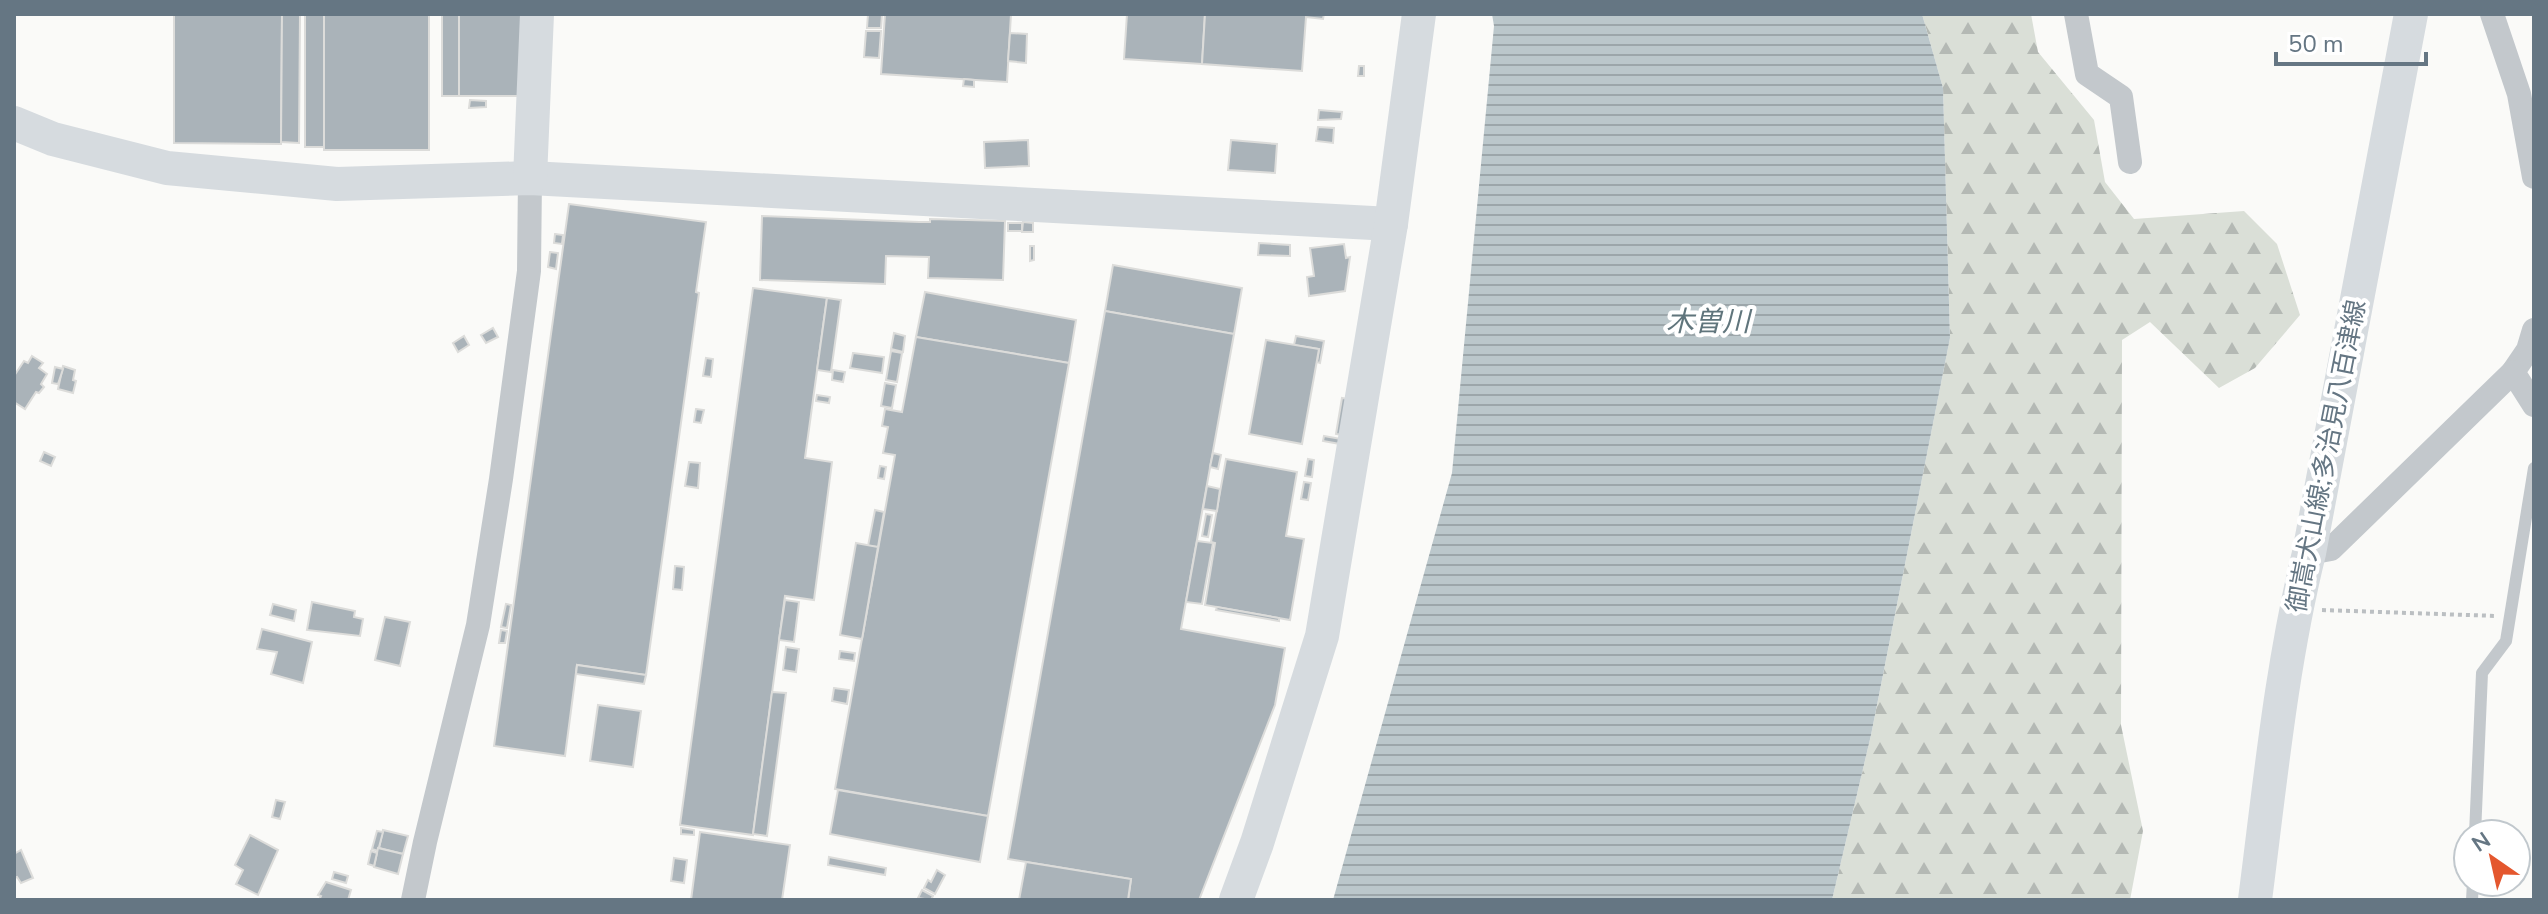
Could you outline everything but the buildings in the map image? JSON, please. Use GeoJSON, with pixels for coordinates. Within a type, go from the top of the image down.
{"type":"FeatureCollection","features":[{"type":"Feature","properties":{"kind":"street"},"geometry":{"type":"LineString","coordinates":[[413,900],[478,625],[529,271],[537,14]]}},
{"type":"Feature","properties":{"kind":"street"},"geometry":{"type":"LineString","coordinates":[[1236,900],[1322,636],[1391,224],[1419,14]]}},
{"type":"Feature","properties":{"kind":"street"},"geometry":{"type":"LineString","coordinates":[[2076,14],[2087,74],[2121,97],[2130,162]]}},
{"type":"Feature","properties":{"kind":"street","name":"御嵩犬山線;多治見八百津線"},"geometry":{"type":"LineString","coordinates":[[2255,900],[2280,704],[2296,609],[2411,14]]}},
{"type":"Feature","properties":{"kind":"street"},"geometry":{"type":"LineString","coordinates":[[2492,14],[2519,94],[2534,177]]}},
{"type":"Feature","properties":{"kind":"street"},"geometry":{"type":"LineString","coordinates":[[14,123],[53,139],[167,168],[337,184],[530,178],[1391,224]]}},
{"type":"Feature","properties":{"kind":"street"},"geometry":{"type":"LineString","coordinates":[[2309,553],[2331,549],[2513,372],[2528,350],[2534,330]]}},
{"type":"Feature","properties":{"kind":"street"},"geometry":{"type":"LineString","coordinates":[[2513,372],[2534,405]]}},
{"type":"Feature","properties":{"kind":"lane"},"geometry":{"type":"LineString","coordinates":[[2476,818],[2482,673],[2506,641],[2534,468]]}},
{"type":"Feature","properties":{"kind":"path"},"geometry":{"type":"LineString","coordinates":[[2296,609],[2510,616]]}},
{"type":"Feature","properties":{"kind":"green space"},"geometry":{"type":"Polygon","coordinates":[[[1922,14],[2031,14],[2038,52],[2094,120],[2105,182],[2134,219],[2244,211],[2277,244],[2300,315],[2255,368],[2219,388],[2150,322],[2122,340],[2121,725],[2143,831],[2130,900],[1832,900],[1871,735],[1950,338],[1943,88],[1922,14]]]}},
{"type":"Feature","properties":{"kind":"water","name":"木曽川"},"geometry":{"type":"Polygon","coordinates":[[[1492,14],[1922,14],[1943,88],[1950,338],[1871,735],[1832,900],[1333,900],[1452,473],[1494,26],[1492,14]]]}}]}
